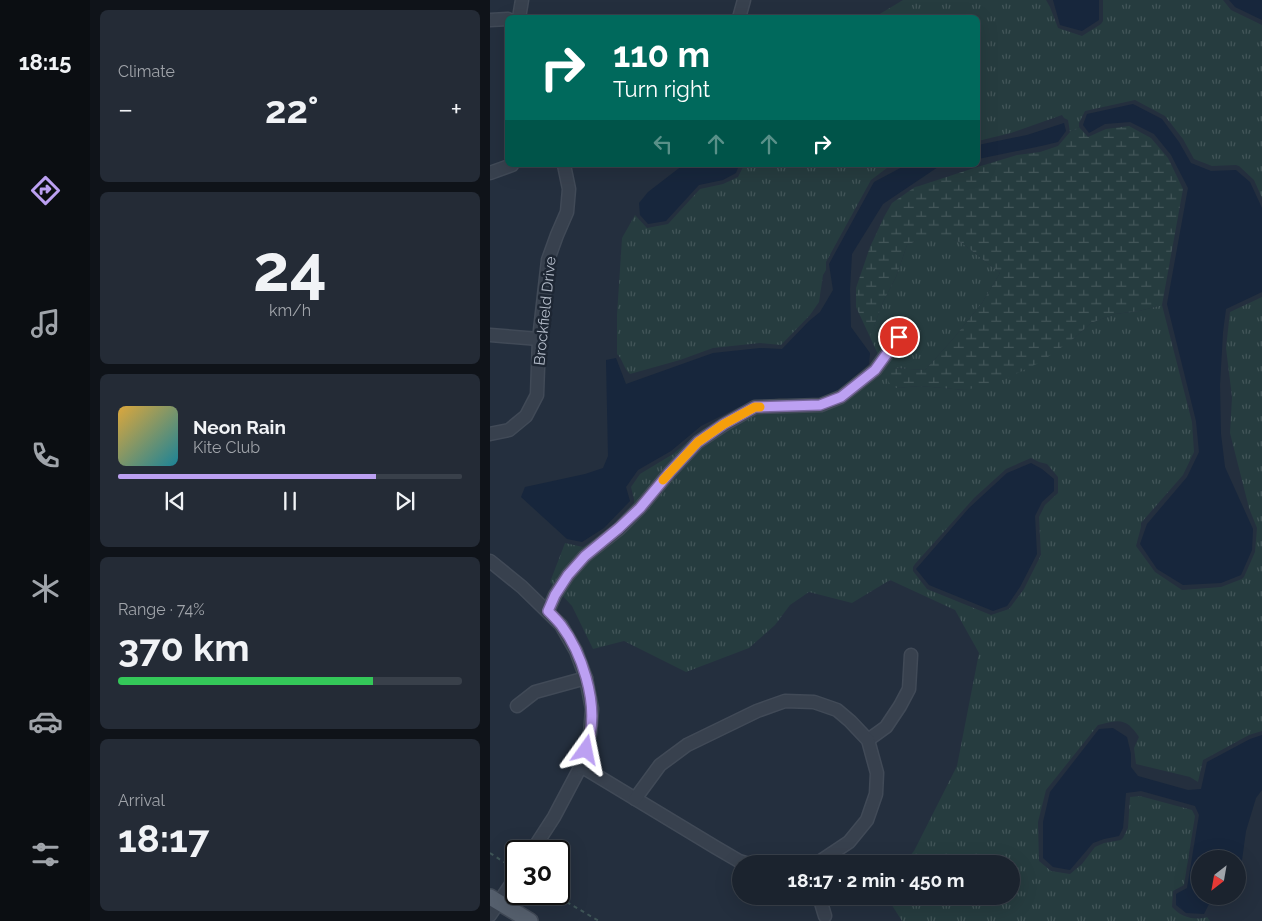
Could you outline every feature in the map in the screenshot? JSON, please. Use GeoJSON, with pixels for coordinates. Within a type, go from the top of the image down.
{"type":"FeatureCollection","features":[{"type":"Feature","properties":{"kind":"main road"},"geometry":{"type":"LineString","coordinates":[[495,900],[530,921]]}},
{"type":"Feature","properties":{"kind":"street"},"geometry":{"type":"LineString","coordinates":[[520,15],[522,0]]}},
{"type":"Feature","properties":{"kind":"street"},"geometry":{"type":"LineString","coordinates":[[740,15],[744,0]]}},
{"type":"Feature","properties":{"kind":"street"},"geometry":{"type":"LineString","coordinates":[[490,20],[505,19]]}},
{"type":"Feature","properties":{"kind":"street"},"geometry":{"type":"LineString","coordinates":[[490,173],[506,167]]}},
{"type":"Feature","properties":{"kind":"street","name":"Brockfield Drive"},"geometry":{"type":"LineString","coordinates":[[490,434],[509,430],[526,416],[537,395],[540,339],[548,260],[567,212],[569,189],[564,167]]}},
{"type":"Feature","properties":{"kind":"street"},"geometry":{"type":"LineString","coordinates":[[490,335],[540,339]]}},
{"type":"Feature","properties":{"kind":"street"},"geometry":{"type":"LineString","coordinates":[[548,611],[555,595],[568,575],[585,556],[640,508],[698,442],[724,424],[755,407],[820,405],[841,397],[875,370],[899,337]]}},
{"type":"Feature","properties":{"kind":"street"},"geometry":{"type":"LineString","coordinates":[[490,561],[522,587],[561,625],[576,651],[586,678],[592,709],[590,734],[581,766],[554,817],[539,840]]}},
{"type":"Feature","properties":{"kind":"street"},"geometry":{"type":"LineString","coordinates":[[868,740],[886,727],[909,689],[911,655]]}},
{"type":"Feature","properties":{"kind":"street"},"geometry":{"type":"LineString","coordinates":[[517,706],[535,692],[586,678]]}},
{"type":"Feature","properties":{"kind":"street"},"geometry":{"type":"LineString","coordinates":[[635,799],[660,765],[687,745],[757,711],[785,701],[814,702],[837,710],[868,740],[877,773],[876,794],[867,820],[849,842],[830,855]]}},
{"type":"Feature","properties":{"kind":"street"},"geometry":{"type":"LineString","coordinates":[[581,766],[732,856]]}},
{"type":"Feature","properties":{"kind":"street"},"geometry":{"type":"LineString","coordinates":[[490,915],[495,900],[505,886]]}},
{"type":"Feature","properties":{"kind":"street"},"geometry":{"type":"LineString","coordinates":[[821,905],[825,916]]}},
{"type":"Feature","properties":{"kind":"path"},"geometry":{"type":"LineString","coordinates":[[490,853],[505,864]]}},
{"type":"Feature","properties":{"kind":"path"},"geometry":{"type":"LineString","coordinates":[[570,904],[598,921]]}},
{"type":"Feature","properties":{"kind":"green space"},"geometry":{"type":"Polygon","coordinates":[[[903,0],[1046,0],[1058,28],[1082,36],[1103,21],[1103,0],[1223,0],[1231,10],[1262,25],[1262,198],[1254,180],[1239,166],[1212,166],[1194,159],[1183,139],[1165,116],[1135,100],[1085,111],[1079,127],[1070,132],[1068,120],[1062,115],[1011,133],[980,141],[980,15],[878,15],[903,0]]]}},
{"type":"Feature","properties":{"kind":"green space"},"geometry":{"type":"Polygon","coordinates":[[[1129,126],[1151,138],[1168,158],[1183,189],[1162,305],[1139,311],[1115,314],[1091,323],[1073,339],[1041,362],[996,383],[965,390],[920,386],[896,388],[887,381],[892,368],[925,370],[982,303],[1000,273],[962,243],[934,233],[907,245],[896,277],[883,302],[870,337],[856,307],[856,288],[870,247],[892,203],[915,187],[1017,155],[1040,152],[1058,146],[1070,132],[1079,127],[1088,137],[1106,129],[1129,126]]]}},
{"type":"Feature","properties":{"kind":"green space"},"geometry":{"type":"Polygon","coordinates":[[[743,167],[888,167],[871,180],[826,262],[819,302],[810,315],[781,345],[760,343],[713,348],[680,360],[630,374],[617,354],[617,315],[622,238],[635,215],[647,228],[668,224],[700,189],[723,184],[738,177],[743,167]]]}},
{"type":"Feature","properties":{"kind":"green space"},"geometry":{"type":"Polygon","coordinates":[[[934,232],[962,243],[1000,273],[982,303],[925,370],[893,368],[896,388],[920,386],[965,390],[1073,339],[1091,323],[1115,314],[1139,311],[1162,305],[1192,422],[1194,452],[1183,475],[1141,523],[1136,546],[1155,572],[1182,590],[1221,587],[1242,579],[1255,552],[1257,528],[1249,508],[1230,433],[1232,397],[1226,348],[1230,312],[1262,297],[1262,731],[1249,735],[1203,760],[1198,782],[1190,777],[1136,764],[1134,748],[1139,737],[1128,724],[1116,721],[1098,725],[1046,790],[1038,822],[1039,861],[1051,871],[1070,874],[1082,864],[1095,847],[1123,838],[1128,828],[1130,797],[1140,796],[1192,810],[1195,816],[1184,885],[1173,891],[1172,907],[1188,917],[1197,919],[1207,917],[1210,921],[902,921],[892,905],[1020,905],[1020,855],[911,855],[957,766],[979,653],[955,610],[890,580],[852,603],[809,592],[790,605],[775,625],[749,648],[686,672],[624,641],[593,649],[572,606],[550,582],[565,543],[583,547],[607,531],[634,503],[631,487],[640,474],[673,454],[702,430],[742,410],[839,395],[880,359],[870,337],[883,302],[896,277],[907,245],[934,232]],[[1031,458],[1006,469],[974,498],[913,567],[913,571],[927,589],[991,615],[1009,609],[1024,589],[1041,555],[1039,517],[1045,505],[1058,493],[1058,477],[1047,464],[1031,458]]]}},
{"type":"Feature","properties":{"kind":"water"},"geometry":{"type":"Polygon","coordinates":[[[1053,0],[1099,0],[1099,20],[1082,31],[1060,25],[1053,0]]]}},
{"type":"Feature","properties":{"kind":"water"},"geometry":{"type":"Polygon","coordinates":[[[1229,0],[1262,0],[1262,20],[1235,7],[1229,0]]]}},
{"type":"Feature","properties":{"kind":"water"},"geometry":{"type":"Polygon","coordinates":[[[1133,104],[1162,119],[1179,142],[1191,163],[1211,171],[1236,170],[1250,182],[1262,208],[1262,292],[1226,309],[1220,385],[1221,434],[1225,467],[1253,529],[1252,550],[1241,575],[1221,583],[1183,585],[1157,569],[1140,544],[1147,524],[1187,477],[1199,452],[1196,421],[1167,304],[1188,188],[1171,155],[1154,134],[1130,122],[1105,124],[1089,133],[1083,125],[1087,114],[1133,104]]]}},
{"type":"Feature","properties":{"kind":"water"},"geometry":{"type":"Polygon","coordinates":[[[1064,123],[1066,131],[1058,142],[980,159],[980,145],[1027,135],[1064,123]]]}},
{"type":"Feature","properties":{"kind":"water"},"geometry":{"type":"Polygon","coordinates":[[[680,167],[738,167],[736,173],[723,180],[699,185],[666,221],[648,224],[640,215],[639,203],[648,192],[680,167]]]}},
{"type":"Feature","properties":{"kind":"water"},"geometry":{"type":"Polygon","coordinates":[[[902,167],[938,167],[883,204],[852,254],[850,289],[851,327],[870,353],[869,364],[837,392],[812,402],[779,398],[741,406],[701,426],[671,451],[638,470],[626,487],[630,501],[604,528],[582,542],[567,539],[521,497],[525,487],[585,474],[603,468],[608,456],[606,360],[616,358],[626,384],[713,353],[760,348],[782,349],[820,312],[833,290],[829,264],[874,182],[902,167]]]}},
{"type":"Feature","properties":{"kind":"water"},"geometry":{"type":"Polygon","coordinates":[[[1031,463],[1054,479],[1054,491],[1042,502],[1035,516],[1037,554],[1020,587],[1007,606],[993,611],[929,585],[916,569],[969,508],[1007,473],[1031,463]]]}},
{"type":"Feature","properties":{"kind":"water"},"geometry":{"type":"Polygon","coordinates":[[[1113,728],[1127,737],[1131,754],[1131,767],[1138,776],[1188,790],[1201,789],[1207,762],[1250,739],[1262,735],[1262,790],[1256,798],[1246,831],[1243,850],[1193,850],[1199,815],[1195,806],[1141,791],[1126,793],[1123,828],[1119,836],[1093,843],[1070,870],[1053,867],[1043,858],[1043,822],[1050,792],[1099,729],[1113,728]]]}},
{"type":"Feature","properties":{"kind":"water"},"geometry":{"type":"Polygon","coordinates":[[[1191,864],[1191,905],[1208,905],[1204,914],[1186,913],[1176,905],[1176,894],[1187,888],[1191,864]]]}},
{"type":"Feature","properties":{"kind":"slow traffic"},"geometry":{"type":"LineString","coordinates":[[663,480],[698,442],[724,424],[755,407],[760,407]]}},
{"type":"Feature","properties":{"kind":"route"},"geometry":{"type":"LineString","coordinates":[[586,750],[590,734],[592,709],[586,678],[576,651],[561,625],[548,611],[555,595],[568,575],[585,556],[640,508],[698,442],[724,424],[755,407],[820,405],[841,397],[875,370],[899,337]]}}]}
